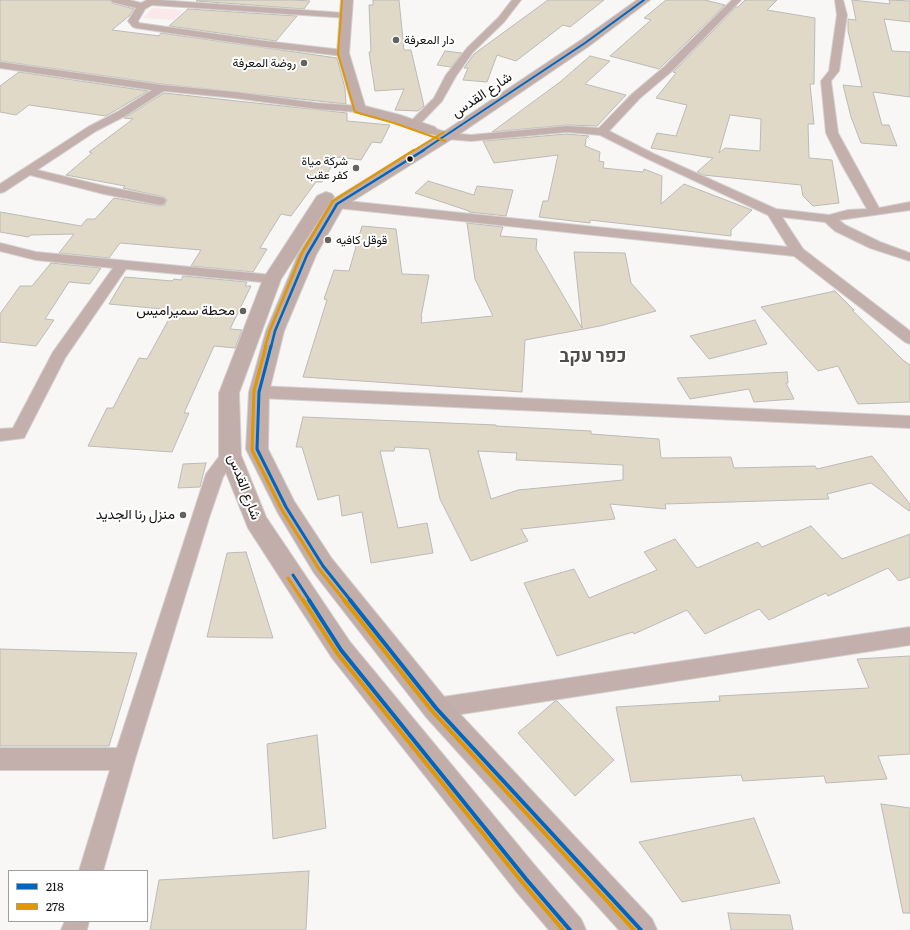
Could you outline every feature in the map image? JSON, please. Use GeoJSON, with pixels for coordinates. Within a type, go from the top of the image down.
{"type":"FeatureCollection","features":[{"type":"Feature","properties":{"kind":"main road"},"geometry":{"type":"LineString","coordinates":[[347,0],[343,52],[359,109],[433,128]]}},
{"type":"Feature","properties":{"kind":"main road","name":"شارع القدس"},"geometry":{"type":"LineString","coordinates":[[570,930],[521,873],[341,650],[256,521],[230,456],[229,393],[272,280],[323,199],[433,128],[585,43],[644,0]]}},
{"type":"Feature","properties":{"kind":"main road","name":"شارع القدس"},"geometry":{"type":"LineString","coordinates":[[433,128],[337,204],[307,255],[275,331],[259,392],[257,449],[286,507],[323,566],[436,708],[641,930]]}},
{"type":"Feature","properties":{"kind":"street"},"geometry":{"type":"LineString","coordinates":[[116,0],[137,4],[141,7]]}},
{"type":"Feature","properties":{"kind":"street"},"geometry":{"type":"LineString","coordinates":[[517,0],[501,20],[470,50],[450,75],[438,99],[433,128],[470,138],[567,129],[602,132],[650,156],[773,212],[829,219],[848,214],[875,212],[910,206]]}},
{"type":"Feature","properties":{"kind":"street"},"geometry":{"type":"LineString","coordinates":[[602,132],[636,96],[668,69],[737,0]]}},
{"type":"Feature","properties":{"kind":"street"},"geometry":{"type":"LineString","coordinates":[[839,0],[842,15],[834,71],[826,81],[832,133],[848,165],[875,212]]}},
{"type":"Feature","properties":{"kind":"street"},"geometry":{"type":"LineString","coordinates":[[343,52],[264,44],[136,25],[133,21],[141,7],[150,2],[345,16]]}},
{"type":"Feature","properties":{"kind":"street"},"geometry":{"type":"LineString","coordinates":[[0,65],[162,88],[235,95],[317,106],[359,109]]}},
{"type":"Feature","properties":{"kind":"street"},"geometry":{"type":"LineString","coordinates":[[5,75],[16,67]]}},
{"type":"Feature","properties":{"kind":"street"},"geometry":{"type":"LineString","coordinates":[[0,189],[92,129],[121,114],[162,88]]}},
{"type":"Feature","properties":{"kind":"street"},"geometry":{"type":"LineString","coordinates":[[28,171],[104,190],[160,200]]}},
{"type":"Feature","properties":{"kind":"street"},"geometry":{"type":"LineString","coordinates":[[337,204],[798,252]]}},
{"type":"Feature","properties":{"kind":"street"},"geometry":{"type":"LineString","coordinates":[[773,212],[798,252],[910,339]]}},
{"type":"Feature","properties":{"kind":"street"},"geometry":{"type":"LineString","coordinates":[[829,219],[840,228],[868,241],[910,257]]}},
{"type":"Feature","properties":{"kind":"street"},"geometry":{"type":"LineString","coordinates":[[0,247],[36,256],[122,265],[176,268],[272,280]]}},
{"type":"Feature","properties":{"kind":"street"},"geometry":{"type":"LineString","coordinates":[[0,435],[18,434],[58,356],[122,265]]}},
{"type":"Feature","properties":{"kind":"street"},"geometry":{"type":"LineString","coordinates":[[259,392],[910,422]]}},
{"type":"Feature","properties":{"kind":"street"},"geometry":{"type":"LineString","coordinates":[[91,870],[124,759],[200,518],[215,474],[230,456]]}},
{"type":"Feature","properties":{"kind":"street"},"geometry":{"type":"LineString","coordinates":[[436,708],[910,636]]}},
{"type":"Feature","properties":{"kind":"street"},"geometry":{"type":"LineString","coordinates":[[0,759],[124,759]]}},
{"type":"Feature","properties":{"kind":"shaded area"},"geometry":{"type":"Polygon","coordinates":[[[153,8],[183,10],[174,20],[143,18],[153,8]]]}},
{"type":"Feature","properties":{"kind":"building"},"geometry":{"type":"Polygon","coordinates":[[[0,0],[110,0],[112,3],[134,9],[129,16],[112,30],[159,36],[161,33],[337,58],[345,88],[346,104],[162,84],[0,61],[0,0]]]}},
{"type":"Feature","properties":{"kind":"building"},"geometry":{"type":"Polygon","coordinates":[[[373,0],[399,0],[404,50],[411,50],[424,106],[418,111],[395,110],[404,89],[375,91],[369,52],[371,52],[369,5],[373,5],[373,0]]]}},
{"type":"Feature","properties":{"kind":"building"},"geometry":{"type":"Polygon","coordinates":[[[548,0],[604,0],[570,27],[563,25],[516,61],[497,55],[487,82],[463,80],[468,68],[464,68],[474,54],[548,0]]]}},
{"type":"Feature","properties":{"kind":"building"},"geometry":{"type":"Polygon","coordinates":[[[666,0],[705,0],[725,5],[659,69],[610,56],[651,20],[644,18],[666,0]]]}},
{"type":"Feature","properties":{"kind":"building"},"geometry":{"type":"Polygon","coordinates":[[[745,0],[777,0],[767,10],[815,18],[814,84],[810,84],[814,124],[808,124],[809,158],[832,160],[839,203],[813,206],[803,196],[801,185],[703,175],[697,172],[713,158],[651,148],[657,133],[676,136],[687,105],[656,98],[676,73],[673,72],[736,7],[738,7],[745,0]],[[730,115],[719,153],[725,148],[760,151],[761,119],[730,115]]]}},
{"type":"Feature","properties":{"kind":"building"},"geometry":{"type":"Polygon","coordinates":[[[852,0],[890,4],[889,0],[910,1],[910,22],[884,19],[892,51],[910,52],[910,97],[873,92],[882,125],[889,125],[897,146],[861,143],[851,117],[843,85],[862,87],[848,31],[848,19],[856,20],[852,0]]]}},
{"type":"Feature","properties":{"kind":"building"},"geometry":{"type":"Polygon","coordinates":[[[196,1],[310,1],[304,9],[196,1]]]}},
{"type":"Feature","properties":{"kind":"building"},"geometry":{"type":"Polygon","coordinates":[[[188,9],[297,16],[276,41],[169,26],[188,9]]]}},
{"type":"Feature","properties":{"kind":"building"},"geometry":{"type":"Polygon","coordinates":[[[445,51],[462,53],[451,67],[437,65],[445,51]]]}},
{"type":"Feature","properties":{"kind":"building"},"geometry":{"type":"Polygon","coordinates":[[[590,56],[610,61],[585,84],[626,95],[597,126],[567,125],[492,132],[560,82],[590,56]]]}},
{"type":"Feature","properties":{"kind":"building"},"geometry":{"type":"Polygon","coordinates":[[[19,72],[148,91],[106,116],[29,105],[16,115],[0,112],[0,86],[19,72]]]}},
{"type":"Feature","properties":{"kind":"building"},"geometry":{"type":"Polygon","coordinates":[[[164,93],[347,113],[347,121],[390,125],[381,143],[372,142],[361,160],[337,157],[322,182],[316,182],[291,216],[281,214],[260,248],[267,249],[253,272],[191,266],[201,250],[120,243],[109,258],[59,253],[74,234],[31,235],[28,237],[0,232],[0,212],[81,226],[87,219],[95,219],[114,198],[160,206],[165,205],[167,200],[164,197],[123,188],[125,186],[66,175],[92,153],[89,152],[133,119],[124,118],[164,93]]]}},
{"type":"Feature","properties":{"kind":"building"},"geometry":{"type":"Polygon","coordinates":[[[567,134],[589,136],[585,140],[585,146],[600,152],[599,161],[604,162],[603,168],[643,172],[644,169],[662,176],[661,204],[684,184],[752,210],[731,230],[731,236],[590,220],[590,223],[539,217],[543,201],[548,201],[558,155],[494,163],[483,141],[567,134]]]}},
{"type":"Feature","properties":{"kind":"building"},"geometry":{"type":"Polygon","coordinates":[[[428,181],[474,195],[477,186],[513,190],[506,216],[469,212],[415,193],[428,181]]]}},
{"type":"Feature","properties":{"kind":"building"},"geometry":{"type":"Polygon","coordinates":[[[467,223],[503,227],[500,236],[537,239],[536,249],[582,328],[574,252],[625,253],[631,283],[656,311],[600,326],[525,340],[522,392],[303,377],[327,300],[324,299],[334,270],[349,271],[362,226],[396,229],[402,274],[429,275],[421,323],[493,316],[475,279],[467,223]]]}},
{"type":"Feature","properties":{"kind":"building"},"geometry":{"type":"Polygon","coordinates":[[[51,263],[101,268],[90,284],[69,282],[45,319],[54,320],[36,346],[0,342],[0,314],[20,286],[32,286],[51,263]]]}},
{"type":"Feature","properties":{"kind":"building"},"geometry":{"type":"Polygon","coordinates":[[[183,276],[247,282],[245,286],[251,286],[230,329],[242,330],[235,348],[214,346],[184,413],[189,413],[172,452],[88,446],[107,408],[113,408],[139,358],[147,359],[174,310],[109,304],[125,277],[172,281],[174,279],[181,280],[183,276]]]}},
{"type":"Feature","properties":{"kind":"building"},"geometry":{"type":"Polygon","coordinates":[[[835,291],[854,310],[852,310],[910,365],[910,402],[858,404],[838,366],[818,371],[761,307],[835,291]]]}},
{"type":"Feature","properties":{"kind":"building"},"geometry":{"type":"Polygon","coordinates":[[[755,320],[767,344],[709,359],[690,336],[755,320]]]}},
{"type":"Feature","properties":{"kind":"building"},"geometry":{"type":"Polygon","coordinates":[[[787,372],[788,383],[786,383],[794,399],[754,402],[749,389],[690,399],[677,378],[787,372]]]}},
{"type":"Feature","properties":{"kind":"building"},"geometry":{"type":"Polygon","coordinates":[[[303,417],[496,425],[591,431],[591,434],[659,439],[661,458],[731,457],[734,468],[815,466],[817,469],[872,456],[910,504],[910,510],[909,511],[871,483],[827,494],[829,499],[665,504],[666,509],[610,504],[615,519],[521,529],[528,541],[471,561],[440,499],[429,449],[395,447],[394,451],[380,451],[398,528],[427,523],[433,553],[371,563],[362,512],[342,516],[339,495],[318,500],[302,447],[296,447],[303,417]],[[478,451],[491,499],[518,490],[623,480],[623,465],[516,460],[517,453],[478,451]]]}},
{"type":"Feature","properties":{"kind":"building"},"geometry":{"type":"Polygon","coordinates":[[[206,463],[200,487],[178,488],[183,464],[206,463]]]}},
{"type":"Feature","properties":{"kind":"building"},"geometry":{"type":"Polygon","coordinates":[[[811,526],[842,559],[910,534],[910,577],[899,581],[888,568],[828,596],[826,593],[769,620],[759,609],[705,634],[687,610],[634,634],[633,632],[557,656],[524,583],[574,569],[589,598],[657,570],[644,552],[675,539],[697,568],[758,542],[762,547],[811,526]]]}},
{"type":"Feature","properties":{"kind":"building"},"geometry":{"type":"Polygon","coordinates":[[[246,552],[273,638],[207,637],[227,553],[246,552]]]}},
{"type":"Feature","properties":{"kind":"building"},"geometry":{"type":"Polygon","coordinates":[[[0,649],[137,653],[109,746],[0,746],[0,649]]]}},
{"type":"Feature","properties":{"kind":"building"},"geometry":{"type":"Polygon","coordinates":[[[910,656],[910,754],[878,756],[887,779],[826,783],[824,776],[743,781],[741,775],[631,782],[616,707],[720,701],[719,696],[869,688],[857,659],[910,656]]]}},
{"type":"Feature","properties":{"kind":"building"},"geometry":{"type":"Polygon","coordinates":[[[555,701],[557,701],[614,760],[575,796],[518,733],[555,701]]]}},
{"type":"Feature","properties":{"kind":"building"},"geometry":{"type":"Polygon","coordinates":[[[317,735],[326,828],[273,839],[267,744],[317,735]]]}},
{"type":"Feature","properties":{"kind":"building"},"geometry":{"type":"Polygon","coordinates":[[[881,804],[910,808],[910,913],[903,913],[881,804]]]}},
{"type":"Feature","properties":{"kind":"building"},"geometry":{"type":"Polygon","coordinates":[[[754,818],[780,883],[682,902],[639,842],[754,818]]]}},
{"type":"Feature","properties":{"kind":"building"},"geometry":{"type":"Polygon","coordinates":[[[309,871],[306,930],[150,930],[159,880],[309,871]]]}},
{"type":"Feature","properties":{"kind":"building"},"geometry":{"type":"Polygon","coordinates":[[[728,913],[790,915],[793,930],[731,930],[728,913]]]}},
{"type":"Feature","properties":{"kind":"transit line","name":"278"},"geometry":{"type":"LineString","coordinates":[[342,0],[338,54],[355,112],[394,123],[445,141]]}},
{"type":"Feature","properties":{"kind":"transit line","name":"218"},"geometry":{"type":"LineString","coordinates":[[641,930],[436,708],[323,566],[286,507],[257,449],[259,392],[275,331],[307,255],[337,204],[447,136],[585,43],[644,0]]}},
{"type":"Feature","properties":{"kind":"transit line","name":"278"},"geometry":{"type":"LineString","coordinates":[[444,132],[333,201],[302,253],[270,330],[254,391],[252,450],[282,510],[319,569],[432,711],[634,930]]}},
{"type":"Feature","properties":{"kind":"transit line","name":"218"},"geometry":{"type":"LineString","coordinates":[[293,575],[341,650],[526,879],[570,930]]}},
{"type":"Feature","properties":{"kind":"transit line","name":"278"},"geometry":{"type":"LineString","coordinates":[[288,578],[337,653],[522,882],[563,930]]}},
{"type":"Feature","properties":{"kind":"place","name":"دار المعرفة"},"geometry":{"type":"Point","coordinates":[396,40]}},
{"type":"Feature","properties":{"kind":"place","name":"روضة المعرفة"},"geometry":{"type":"Point","coordinates":[304,63]}},
{"type":"Feature","properties":{"kind":"place","name":"شركة مياة كفر عقب"},"geometry":{"type":"Point","coordinates":[356,168]}},
{"type":"Feature","properties":{"kind":"place","name":"قوقل كافيه"},"geometry":{"type":"Point","coordinates":[328,240]}},
{"type":"Feature","properties":{"kind":"place","name":"محطة سميراميس"},"geometry":{"type":"Point","coordinates":[243,311]}},
{"type":"Feature","properties":{"kind":"place","name":"منزل رنا الجديد"},"geometry":{"type":"Point","coordinates":[183,515]}},
{"type":"Feature","properties":{"kind":"district","name":"כפר עקב"},"geometry":{"type":"Point","coordinates":[593,357]}}]}
